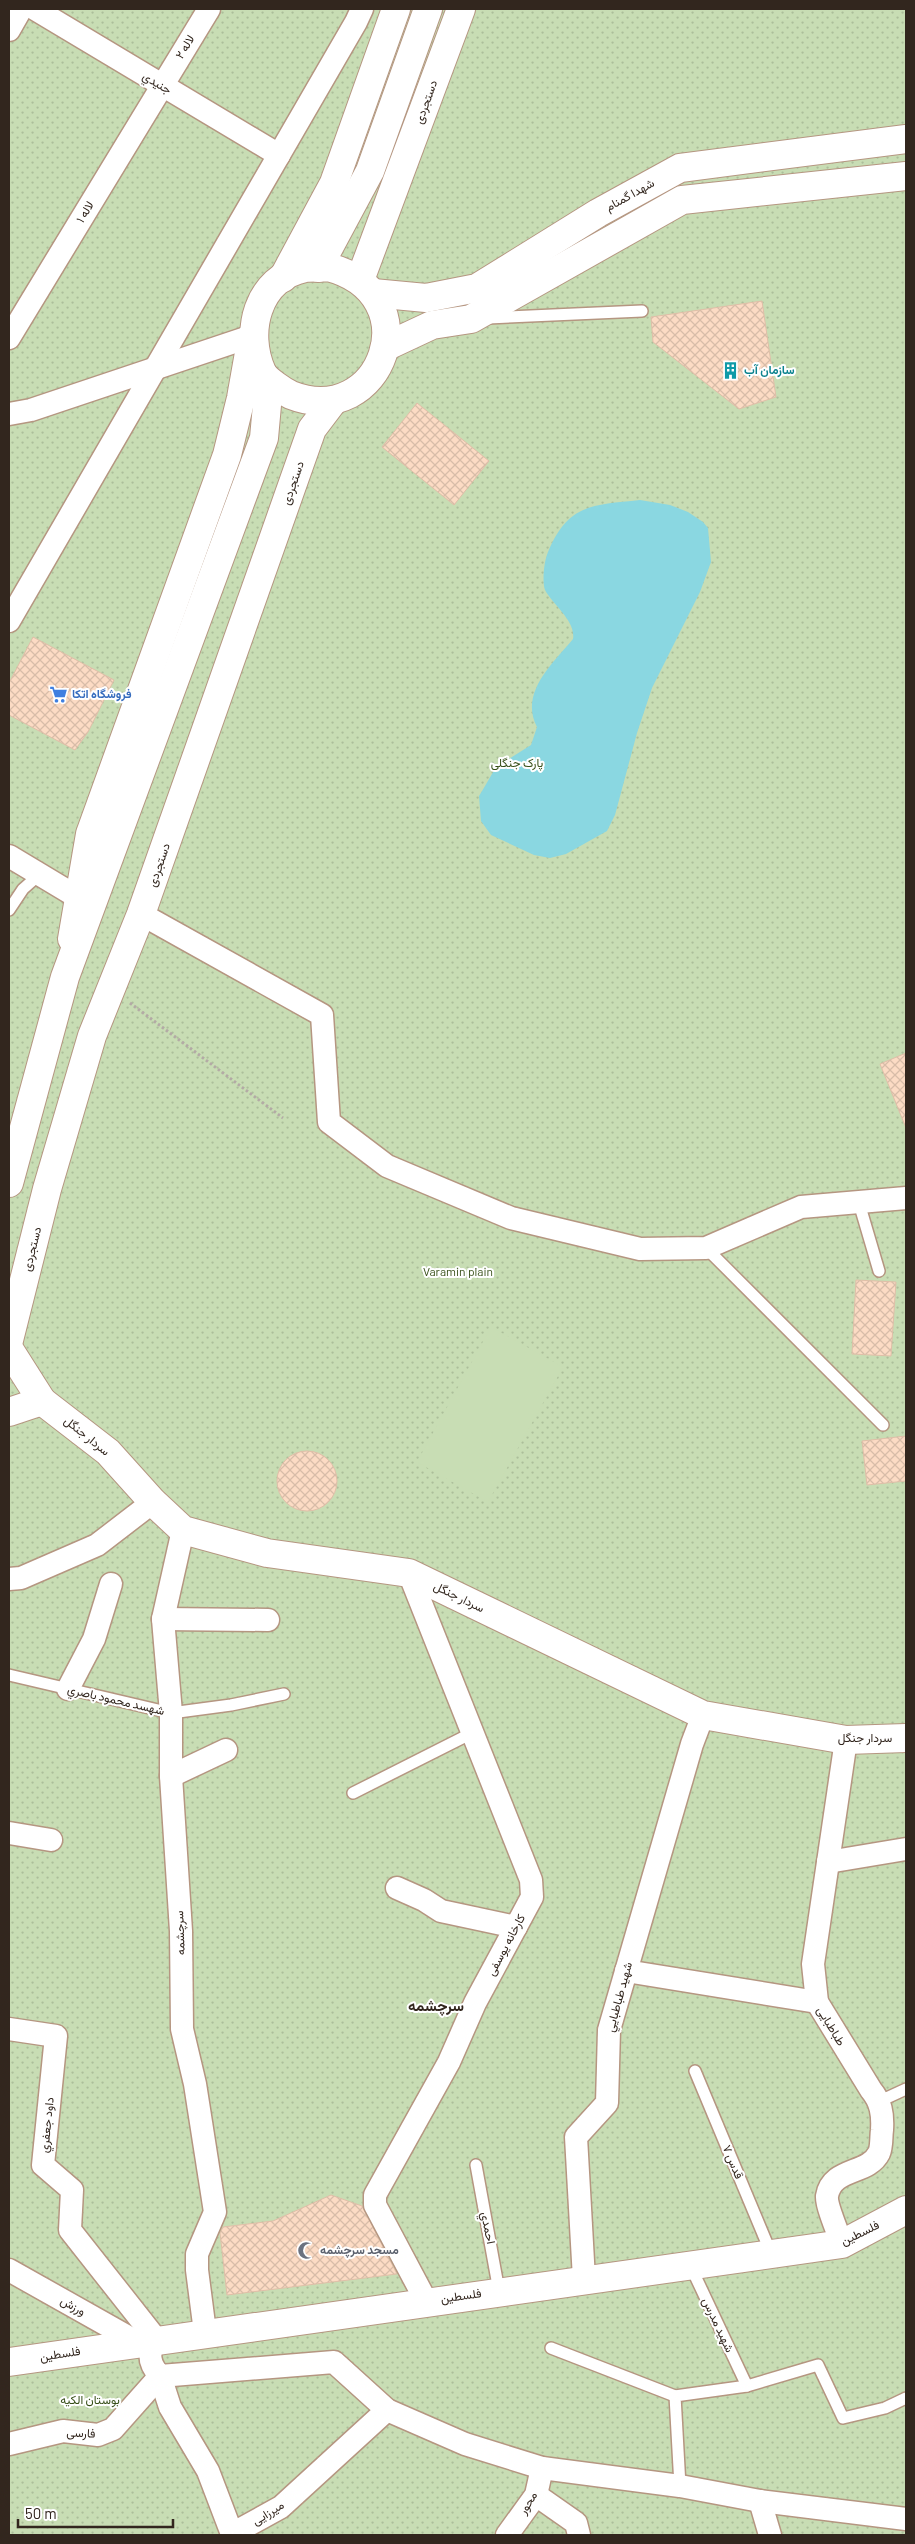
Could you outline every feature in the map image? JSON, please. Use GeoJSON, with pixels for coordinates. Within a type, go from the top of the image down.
{"type":"FeatureCollection","features":[{"type":"Feature","properties":{"kind":"main road"},"geometry":{"type":"LineString","coordinates":[[283,278],[334,183],[396,9]]}},
{"type":"Feature","properties":{"kind":"main road"},"geometry":{"type":"LineString","coordinates":[[318,268],[370,171],[428,9]]}},
{"type":"Feature","properties":{"kind":"main road","name":"دستجردی"},"geometry":{"type":"LineString","coordinates":[[366,287],[461,9]]}},
{"type":"Feature","properties":{"kind":"main road","name":"شهدا گمنام"},"geometry":{"type":"LineString","coordinates":[[366,287],[426,298],[477,288],[598,213],[680,168],[906,140]]}},
{"type":"Feature","properties":{"kind":"main road"},"geometry":{"type":"LineString","coordinates":[[386,347],[432,325],[471,319],[682,200],[906,176]]}},
{"type":"Feature","properties":{"kind":"main road"},"geometry":{"type":"LineString","coordinates":[[65,977],[90,834],[226,455],[241,398],[256,314],[266,293],[283,278],[304,268],[328,267],[345,272],[366,287],[384,318],[386,347],[379,365],[368,381],[352,393],[334,400],[319,401],[302,399],[287,393],[263,374]]}},
{"type":"Feature","properties":{"kind":"main road"},"geometry":{"type":"LineString","coordinates":[[9,1183],[65,977],[264,438],[267,406],[263,374],[252,336]]}},
{"type":"Feature","properties":{"kind":"main road","name":"دستجردی"},"geometry":{"type":"LineString","coordinates":[[9,1340],[48,1189],[92,1036],[141,914],[312,429],[334,400]]}},
{"type":"Feature","properties":{"kind":"main road","name":"سردار جنگل"},"geometry":{"type":"LineString","coordinates":[[9,1349],[42,1401],[108,1452],[153,1502],[183,1530],[267,1553],[409,1573],[703,1715],[846,1740],[906,1738]]}},
{"type":"Feature","properties":{"kind":"main road"},"geometry":{"type":"LineString","coordinates":[[9,1412],[42,1401]]}},
{"type":"Feature","properties":{"kind":"main road","name":"فلسطین"},"geometry":{"type":"LineString","coordinates":[[9,2362],[147,2340],[842,2244],[906,2210]]}},
{"type":"Feature","properties":{"kind":"street"},"geometry":{"type":"LineString","coordinates":[[9,30],[21,9]]}},
{"type":"Feature","properties":{"kind":"street","name":"جنيدي"},"geometry":{"type":"LineString","coordinates":[[35,9],[279,155]]}},
{"type":"Feature","properties":{"kind":"street","name":"لاله ۲"},"geometry":{"type":"LineString","coordinates":[[162,86],[208,9]]}},
{"type":"Feature","properties":{"kind":"street"},"geometry":{"type":"LineString","coordinates":[[9,621],[362,9]]}},
{"type":"Feature","properties":{"kind":"street","name":"لاله ۱"},"geometry":{"type":"LineString","coordinates":[[9,338],[162,86]]}},
{"type":"Feature","properties":{"kind":"street"},"geometry":{"type":"LineString","coordinates":[[9,414],[31,410],[252,336]]}},
{"type":"Feature","properties":{"kind":"street"},"geometry":{"type":"LineString","coordinates":[[9,397],[31,410]]}},
{"type":"Feature","properties":{"kind":"street"},"geometry":{"type":"LineString","coordinates":[[9,856],[79,898]]}},
{"type":"Feature","properties":{"kind":"street"},"geometry":{"type":"LineString","coordinates":[[141,914],[322,1015],[329,1122],[387,1166],[511,1218],[640,1249],[706,1248],[800,1207],[906,1198]]}},
{"type":"Feature","properties":{"kind":"street"},"geometry":{"type":"LineString","coordinates":[[9,1579],[21,1578],[97,1545],[153,1502]]}},
{"type":"Feature","properties":{"kind":"street","name":"سرچشمه"},"geometry":{"type":"LineString","coordinates":[[183,1530],[163,1619],[171,1713],[171,1776],[181,1931],[182,2029],[195,2084],[215,2212],[197,2254],[196,2270],[205,2332]]}},
{"type":"Feature","properties":{"kind":"street","name":"کارخانه یوسفی"},"geometry":{"type":"LineString","coordinates":[[409,1573],[531,1880],[532,1896],[476,2003],[449,2062],[376,2195],[374,2205],[426,2301]]}},
{"type":"Feature","properties":{"kind":"street"},"geometry":{"type":"LineString","coordinates":[[68,1689],[94,1639],[111,1584]]}},
{"type":"Feature","properties":{"kind":"street"},"geometry":{"type":"LineString","coordinates":[[163,1619],[268,1620]]}},
{"type":"Feature","properties":{"kind":"street","name":"شهيد طباطبايي"},"geometry":{"type":"LineString","coordinates":[[584,2279],[576,2137],[607,2103],[609,2030],[703,1715]]}},
{"type":"Feature","properties":{"kind":"street","name":"طباطبایی"},"geometry":{"type":"LineString","coordinates":[[846,1740],[813,1964],[816,2002],[871,2090],[880,2101]]}},
{"type":"Feature","properties":{"kind":"street"},"geometry":{"type":"LineString","coordinates":[[171,1776],[226,1750]]}},
{"type":"Feature","properties":{"kind":"street"},"geometry":{"type":"LineString","coordinates":[[9,1833],[51,1840]]}},
{"type":"Feature","properties":{"kind":"street"},"geometry":{"type":"LineString","coordinates":[[828,1862],[906,1849]]}},
{"type":"Feature","properties":{"kind":"street"},"geometry":{"type":"LineString","coordinates":[[397,1888],[424,1900],[441,1911],[516,1927]]}},
{"type":"Feature","properties":{"kind":"street"},"geometry":{"type":"LineString","coordinates":[[626,1971],[816,2002]]}},
{"type":"Feature","properties":{"kind":"street","name":"داود جعفري"},"geometry":{"type":"LineString","coordinates":[[9,2029],[56,2036],[42,2165],[72,2190],[70,2230],[147,2340]]}},
{"type":"Feature","properties":{"kind":"street"},"geometry":{"type":"LineString","coordinates":[[842,2244],[827,2197],[831,2185],[837,2178],[870,2163],[879,2152],[882,2122],[880,2101]]}},
{"type":"Feature","properties":{"kind":"street","name":"ورزش"},"geometry":{"type":"LineString","coordinates":[[9,2270],[147,2340]]}},
{"type":"Feature","properties":{"kind":"street"},"geometry":{"type":"LineString","coordinates":[[147,2340],[152,2368],[160,2376],[334,2362],[386,2410],[465,2444],[542,2468],[680,2486],[760,2501],[906,2519]]}},
{"type":"Feature","properties":{"kind":"street","name":"میرزایی"},"geometry":{"type":"LineString","coordinates":[[160,2376],[170,2407],[208,2471],[232,2534],[281,2507],[386,2410]]}},
{"type":"Feature","properties":{"kind":"street","name":"فارسی"},"geometry":{"type":"LineString","coordinates":[[9,2444],[63,2431],[98,2435],[113,2429],[160,2376]]}},
{"type":"Feature","properties":{"kind":"street","name":"محور"},"geometry":{"type":"LineString","coordinates":[[507,2535],[536,2495],[542,2468]]}},
{"type":"Feature","properties":{"kind":"street"},"geometry":{"type":"LineString","coordinates":[[536,2495],[576,2523],[580,2535]]}},
{"type":"Feature","properties":{"kind":"street"},"geometry":{"type":"LineString","coordinates":[[760,2501],[770,2535]]}},
{"type":"Feature","properties":{"kind":"lane"},"geometry":{"type":"LineString","coordinates":[[471,319],[642,311]]}},
{"type":"Feature","properties":{"kind":"lane"},"geometry":{"type":"LineString","coordinates":[[9,910],[22,889],[40,874]]}},
{"type":"Feature","properties":{"kind":"lane"},"geometry":{"type":"LineString","coordinates":[[860,1203],[880,1271]]}},
{"type":"Feature","properties":{"kind":"lane"},"geometry":{"type":"LineString","coordinates":[[706,1248],[883,1425]]}},
{"type":"Feature","properties":{"kind":"lane","name":"شهسد محمود باصري"},"geometry":{"type":"LineString","coordinates":[[9,1675],[171,1713],[231,1705],[284,1694]]}},
{"type":"Feature","properties":{"kind":"lane"},"geometry":{"type":"LineString","coordinates":[[353,1793],[472,1733]]}},
{"type":"Feature","properties":{"kind":"lane","name":"قدس ۷"},"geometry":{"type":"LineString","coordinates":[[695,2071],[771,2253]]}},
{"type":"Feature","properties":{"kind":"lane"},"geometry":{"type":"LineString","coordinates":[[880,2101],[906,2089]]}},
{"type":"Feature","properties":{"kind":"lane","name":"احمدي"},"geometry":{"type":"LineString","coordinates":[[476,2165],[499,2291]]}},
{"type":"Feature","properties":{"kind":"lane","name":"شهيد مدرس"},"geometry":{"type":"LineString","coordinates":[[689,2264],[747,2386]]}},
{"type":"Feature","properties":{"kind":"lane"},"geometry":{"type":"LineString","coordinates":[[551,2348],[675,2396],[747,2386],[818,2365],[843,2418],[885,2408],[906,2398]]}},
{"type":"Feature","properties":{"kind":"lane"},"geometry":{"type":"LineString","coordinates":[[675,2396],[680,2486]]}},
{"type":"Feature","properties":{"kind":"path"},"geometry":{"type":"LineString","coordinates":[[129,1003],[283,1118]]}},
{"type":"Feature","properties":{"kind":"green space","name":"Varamin plain"},"geometry":{"type":"Polygon","coordinates":[[[9,9],[906,9],[906,2535],[9,2535],[9,9]]]}},
{"type":"Feature","properties":{"kind":"green space"},"geometry":{"type":"Polygon","coordinates":[[[491,1327],[563,1367],[488,1502],[417,1462],[491,1327]]]}},
{"type":"Feature","properties":{"kind":"water"},"geometry":{"type":"Polygon","coordinates":[[[640,500],[670,505],[688,512],[703,522],[708,528],[711,562],[700,592],[652,688],[637,733],[615,815],[607,831],[566,854],[550,858],[534,855],[491,835],[481,821],[479,796],[496,767],[531,745],[537,727],[532,702],[535,691],[548,668],[573,639],[573,632],[568,620],[545,590],[544,577],[547,556],[556,536],[564,524],[573,516],[595,506],[640,500]]]}},
{"type":"Feature","properties":{"kind":"building","name":"سازمان آب"},"geometry":{"type":"Polygon","coordinates":[[[762,301],[776,397],[739,409],[653,342],[651,317],[762,301]]]}},
{"type":"Feature","properties":{"kind":"building"},"geometry":{"type":"Polygon","coordinates":[[[417,403],[489,461],[454,505],[382,447],[417,403]]]}},
{"type":"Feature","properties":{"kind":"building","name":"فروشگاه اتکا"},"geometry":{"type":"Polygon","coordinates":[[[33,637],[114,680],[88,732],[75,750],[9,715],[9,683],[33,637]]]}},
{"type":"Feature","properties":{"kind":"building"},"geometry":{"type":"Polygon","coordinates":[[[906,1053],[906,1128],[880,1064],[906,1053]]]}},
{"type":"Feature","properties":{"kind":"building"},"geometry":{"type":"Polygon","coordinates":[[[856,1280],[896,1282],[891,1356],[852,1354],[856,1280]]]}},
{"type":"Feature","properties":{"kind":"building"},"geometry":{"type":"Polygon","coordinates":[[[906,1436],[906,1481],[867,1485],[862,1441],[906,1436]]]}},
{"type":"Feature","properties":{"kind":"building"},"geometry":{"type":"Polygon","coordinates":[[[307,1451],[324,1456],[332,1464],[337,1481],[332,1498],[324,1506],[307,1511],[290,1506],[282,1498],[277,1481],[282,1464],[290,1456],[307,1451]]]}},
{"type":"Feature","properties":{"kind":"building","name":"مسجد سرچشمه"},"geometry":{"type":"Polygon","coordinates":[[[331,2195],[362,2206],[397,2274],[227,2295],[220,2233],[223,2227],[273,2221],[331,2195]]]}},
{"type":"Feature","properties":{"kind":"place","name":"سازمان آب"},"geometry":{"type":"Point","coordinates":[730,370]}},
{"type":"Feature","properties":{"kind":"place","name":"فروشگاه اتکا"},"geometry":{"type":"Point","coordinates":[58,694]}},
{"type":"Feature","properties":{"kind":"place","name":"مسجد سرچشمه"},"geometry":{"type":"Point","coordinates":[306,2250]}},
{"type":"Feature","properties":{"kind":"district","name":"سرچشمه"},"geometry":{"type":"Point","coordinates":[436,2006]}},
{"type":"Feature","properties":{"kind":"park label","name":"پارک جنگلی"},"geometry":{"type":"Point","coordinates":[517,763]}},
{"type":"Feature","properties":{"kind":"park label","name":"بوستان الکیه"},"geometry":{"type":"Point","coordinates":[90,2400]}}]}
